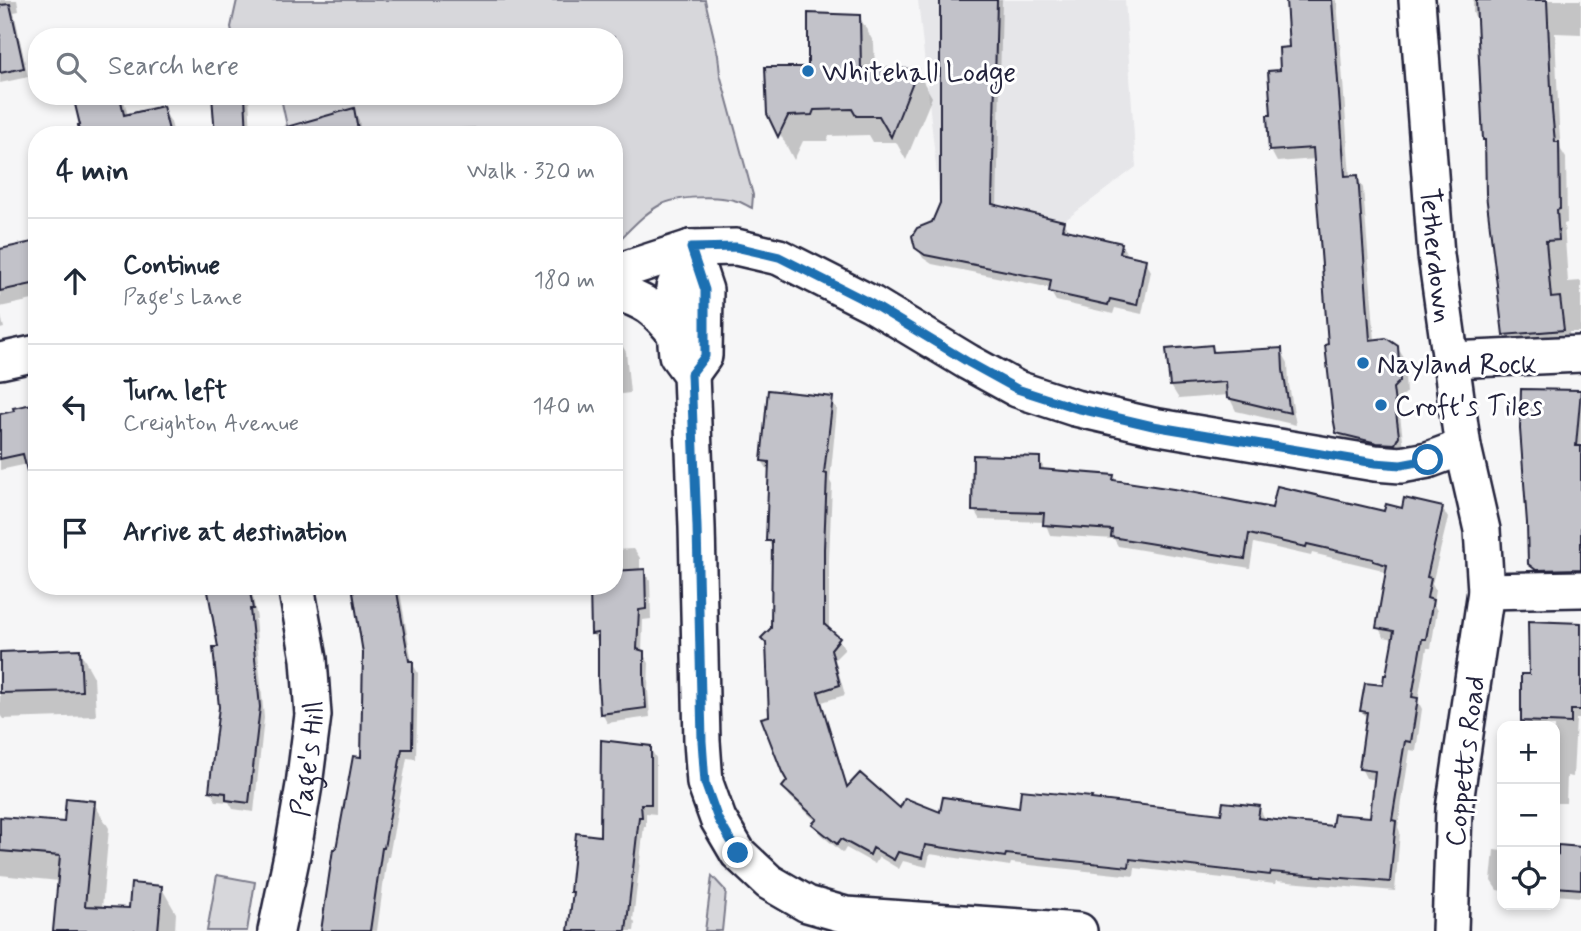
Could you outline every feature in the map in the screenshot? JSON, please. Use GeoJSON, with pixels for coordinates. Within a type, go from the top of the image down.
{"type":"FeatureCollection","features":[{"type":"Feature","properties":{"kind":"street","name":"Tetherdown"},"geometry":{"type":"LineString","coordinates":[[1417,0],[1436,255],[1463,447],[1482,530],[1486,591]]}},
{"type":"Feature","properties":{"kind":"street"},"geometry":{"type":"LineString","coordinates":[[623,270],[691,248],[736,247],[779,257],[872,304],[1017,389],[1076,408],[1153,426],[1375,463],[1415,463],[1463,447]]}},
{"type":"Feature","properties":{"kind":"street"},"geometry":{"type":"LineString","coordinates":[[691,248],[674,288],[673,306],[677,355],[691,374],[702,741],[705,783],[718,819],[738,853],[769,882],[807,904],[846,915],[1079,931]]}},
{"type":"Feature","properties":{"kind":"street"},"geometry":{"type":"LineString","coordinates":[[691,248],[705,290],[705,356],[691,374]]}},
{"type":"Feature","properties":{"kind":"street"},"geometry":{"type":"LineString","coordinates":[[623,294],[658,312],[675,333]]}},
{"type":"Feature","properties":{"kind":"street"},"geometry":{"type":"LineString","coordinates":[[0,361],[28,354]]}},
{"type":"Feature","properties":{"kind":"street"},"geometry":{"type":"LineString","coordinates":[[1451,360],[1581,354]]}},
{"type":"Feature","properties":{"kind":"street"},"geometry":{"type":"LineString","coordinates":[[1486,591],[1581,589]]}},
{"type":"Feature","properties":{"kind":"street","name":"Coppetts Road"},"geometry":{"type":"LineString","coordinates":[[1450,931],[1454,809],[1486,591]]}},
{"type":"Feature","properties":{"kind":"street","name":"Page's Hill"},"geometry":{"type":"LineString","coordinates":[[276,931],[304,785],[313,715],[310,659],[298,595]]}},
{"type":"Feature","properties":{"kind":"shaded area"},"geometry":{"type":"Polygon","coordinates":[[[237,0],[705,0],[720,74],[753,195],[752,208],[720,198],[698,197],[667,202],[648,213],[623,236],[623,126],[287,126],[283,105],[623,105],[623,28],[231,27],[237,0]]]}},
{"type":"Feature","properties":{"kind":"shaded area"},"geometry":{"type":"Polygon","coordinates":[[[918,0],[1125,0],[1136,167],[1064,221],[1051,280],[925,255],[915,248],[912,236],[917,228],[932,222],[940,203],[918,0]]]}},
{"type":"Feature","properties":{"kind":"shaded area"},"geometry":{"type":"Polygon","coordinates":[[[217,875],[255,882],[247,931],[207,931],[217,875]]]}},
{"type":"Feature","properties":{"kind":"shaded area"},"geometry":{"type":"Polygon","coordinates":[[[712,876],[726,891],[722,931],[705,931],[712,876]]]}},
{"type":"Feature","properties":{"kind":"building"},"geometry":{"type":"Polygon","coordinates":[[[940,0],[997,0],[992,204],[1064,221],[1062,229],[1122,243],[1120,253],[1146,259],[1137,305],[1110,299],[1108,305],[1049,292],[1051,280],[925,255],[915,248],[912,236],[917,228],[932,222],[940,203],[940,0]]]}},
{"type":"Feature","properties":{"kind":"building"},"geometry":{"type":"Polygon","coordinates":[[[1286,0],[1332,0],[1345,176],[1358,175],[1370,340],[1386,338],[1398,346],[1400,381],[1393,388],[1399,436],[1395,444],[1377,443],[1336,433],[1325,345],[1328,344],[1313,148],[1269,151],[1267,115],[1271,115],[1268,71],[1280,70],[1279,48],[1289,47],[1286,0]]]}},
{"type":"Feature","properties":{"kind":"building"},"geometry":{"type":"Polygon","coordinates":[[[1476,0],[1547,0],[1552,110],[1555,142],[1559,142],[1560,209],[1557,210],[1559,240],[1546,241],[1551,298],[1560,297],[1564,330],[1503,335],[1486,194],[1476,0]]]}},
{"type":"Feature","properties":{"kind":"building"},"geometry":{"type":"Polygon","coordinates":[[[10,4],[24,68],[0,73],[0,5],[10,4]]]}},
{"type":"Feature","properties":{"kind":"building","name":"Whitehall Lodge"},"geometry":{"type":"Polygon","coordinates":[[[808,13],[860,15],[861,68],[918,69],[891,137],[879,116],[856,116],[852,109],[814,110],[812,115],[788,116],[778,137],[767,114],[765,67],[808,67],[808,13]]]}},
{"type":"Feature","properties":{"kind":"building"},"geometry":{"type":"Polygon","coordinates":[[[75,105],[122,105],[124,115],[163,106],[168,126],[78,126],[75,105]]]}},
{"type":"Feature","properties":{"kind":"building"},"geometry":{"type":"Polygon","coordinates":[[[213,105],[245,105],[247,126],[214,126],[213,105]]]}},
{"type":"Feature","properties":{"kind":"building"},"geometry":{"type":"Polygon","coordinates":[[[354,108],[357,126],[290,126],[354,108]]]}},
{"type":"Feature","properties":{"kind":"building"},"geometry":{"type":"Polygon","coordinates":[[[28,243],[28,285],[0,291],[0,249],[28,243]]]}},
{"type":"Feature","properties":{"kind":"building"},"geometry":{"type":"Polygon","coordinates":[[[1212,345],[1213,352],[1282,348],[1290,413],[1227,398],[1226,382],[1170,386],[1166,349],[1212,345]]]}},
{"type":"Feature","properties":{"kind":"building"},"geometry":{"type":"Polygon","coordinates":[[[1521,389],[1581,390],[1576,446],[1581,446],[1581,569],[1536,570],[1528,564],[1520,429],[1521,389]]]}},
{"type":"Feature","properties":{"kind":"building"},"geometry":{"type":"Polygon","coordinates":[[[768,390],[833,397],[824,473],[827,474],[824,624],[840,638],[831,649],[840,685],[818,692],[847,787],[860,773],[900,808],[905,798],[940,812],[943,797],[1019,808],[1021,790],[1221,814],[1223,802],[1260,806],[1258,818],[1332,826],[1334,814],[1370,817],[1375,771],[1359,769],[1367,712],[1360,711],[1365,683],[1383,685],[1386,675],[1394,631],[1376,628],[1387,565],[1373,559],[1307,544],[1306,547],[1249,534],[1245,559],[1111,537],[1112,530],[1043,525],[1044,513],[972,511],[973,455],[1040,457],[1040,469],[1114,475],[1113,480],[1272,508],[1277,486],[1384,511],[1386,504],[1402,508],[1404,498],[1443,507],[1427,577],[1431,578],[1427,598],[1433,600],[1426,639],[1422,639],[1412,697],[1418,698],[1411,742],[1405,741],[1392,820],[1396,821],[1390,882],[1271,872],[1270,875],[1130,859],[1129,867],[1006,854],[1005,857],[925,845],[922,858],[898,852],[894,860],[873,848],[870,855],[841,839],[837,844],[812,824],[817,819],[782,787],[787,781],[761,718],[769,716],[766,643],[761,638],[771,628],[772,541],[766,541],[769,462],[761,461],[768,390]]]}},
{"type":"Feature","properties":{"kind":"building"},"geometry":{"type":"Polygon","coordinates":[[[28,405],[28,471],[23,454],[0,459],[0,414],[14,411],[13,408],[28,405]]]}},
{"type":"Feature","properties":{"kind":"building"},"geometry":{"type":"Polygon","coordinates":[[[645,569],[646,609],[639,610],[637,649],[644,651],[646,708],[600,714],[598,633],[591,634],[590,595],[623,595],[623,570],[645,569]]]}},
{"type":"Feature","properties":{"kind":"building"},"geometry":{"type":"Polygon","coordinates":[[[209,595],[251,595],[260,707],[249,803],[226,800],[226,793],[209,791],[219,707],[213,647],[218,647],[209,595]]]}},
{"type":"Feature","properties":{"kind":"building"},"geometry":{"type":"Polygon","coordinates":[[[353,595],[398,595],[409,661],[413,661],[412,749],[402,749],[382,848],[370,931],[321,931],[333,849],[336,849],[353,756],[361,757],[363,653],[353,595]]]}},
{"type":"Feature","properties":{"kind":"building"},"geometry":{"type":"Polygon","coordinates":[[[1528,621],[1581,623],[1581,710],[1571,710],[1571,723],[1521,721],[1521,674],[1529,674],[1528,621]]]}},
{"type":"Feature","properties":{"kind":"building"},"geometry":{"type":"Polygon","coordinates":[[[80,649],[82,691],[0,693],[0,652],[80,649]]]}},
{"type":"Feature","properties":{"kind":"building"},"geometry":{"type":"Polygon","coordinates":[[[601,740],[651,746],[651,804],[641,804],[642,817],[639,817],[626,931],[568,931],[576,833],[600,836],[601,740]]]}},
{"type":"Feature","properties":{"kind":"building"},"geometry":{"type":"Polygon","coordinates":[[[66,798],[95,801],[85,906],[129,908],[131,883],[162,886],[158,931],[53,931],[60,856],[0,851],[0,817],[64,822],[66,798]]]}},
{"type":"Feature","properties":{"kind":"building"},"geometry":{"type":"Polygon","coordinates":[[[1560,845],[1581,847],[1581,889],[1560,887],[1560,845]]]}},
{"type":"Feature","properties":{"kind":"place","name":"Whitehall Lodge"},"geometry":{"type":"Point","coordinates":[808,71]}},
{"type":"Feature","properties":{"kind":"place","name":"Nayland Rock"},"geometry":{"type":"Point","coordinates":[1363,363]}},
{"type":"Feature","properties":{"kind":"place","name":"Croft's Tiles"},"geometry":{"type":"Point","coordinates":[1381,405]}},
{"type":"Feature","properties":{"kind":"route"},"geometry":{"type":"LineString","coordinates":[[738,853],[718,819],[705,783],[691,374],[705,356],[705,290],[691,248],[736,247],[779,257],[872,304],[1017,389],[1076,408],[1153,426],[1375,463],[1401,465],[1428,460]]}}]}
